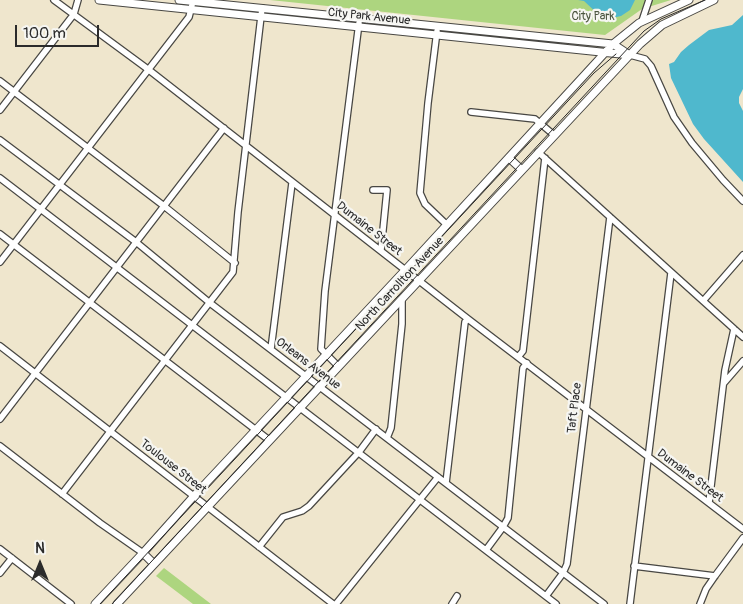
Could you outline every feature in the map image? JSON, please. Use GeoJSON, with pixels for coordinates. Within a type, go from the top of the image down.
{"type":"FeatureCollection","features":[{"type":"Feature","properties":{"kind":"main road","name":"City Park Avenue"},"geometry":{"type":"LineString","coordinates":[[99,0],[630,55]]}},
{"type":"Feature","properties":{"kind":"main road","name":"City Park Avenue"},"geometry":{"type":"LineString","coordinates":[[179,0],[613,44]]}},
{"type":"Feature","properties":{"kind":"main road","name":"North Carrollton Avenue"},"geometry":{"type":"LineString","coordinates":[[95,604],[144,554],[193,496],[406,270],[613,44],[642,21],[690,0]]}},
{"type":"Feature","properties":{"kind":"main road","name":"North Carrollton Avenue"},"geometry":{"type":"LineString","coordinates":[[117,604],[649,34],[714,0]]}},
{"type":"Feature","properties":{"kind":"main road"},"geometry":{"type":"LineString","coordinates":[[613,44],[630,55]]}},
{"type":"Feature","properties":{"kind":"main road"},"geometry":{"type":"LineString","coordinates":[[509,158],[522,170]]}},
{"type":"Feature","properties":{"kind":"main road"},"geometry":{"type":"LineString","coordinates":[[144,554],[154,564]]}},
{"type":"Feature","properties":{"kind":"street","name":"Dumaine Street"},"geometry":{"type":"LineString","coordinates":[[54,0],[149,70],[468,319],[743,528]]}},
{"type":"Feature","properties":{"kind":"street"},"geometry":{"type":"LineString","coordinates":[[0,110],[74,14],[78,0]]}},
{"type":"Feature","properties":{"kind":"street"},"geometry":{"type":"LineString","coordinates":[[642,21],[650,0]]}},
{"type":"Feature","properties":{"kind":"street"},"geometry":{"type":"LineString","coordinates":[[0,262],[190,17],[193,2]]}},
{"type":"Feature","properties":{"kind":"street"},"geometry":{"type":"LineString","coordinates":[[62,494],[233,272],[238,212],[262,8]]}},
{"type":"Feature","properties":{"kind":"street"},"geometry":{"type":"LineString","coordinates":[[338,366],[321,349],[325,291],[360,19]]}},
{"type":"Feature","properties":{"kind":"street"},"geometry":{"type":"LineString","coordinates":[[437,27],[420,193],[425,204],[447,224]]}},
{"type":"Feature","properties":{"kind":"street"},"geometry":{"type":"LineString","coordinates":[[630,55],[645,59],[651,66],[674,116],[692,142],[743,201]]}},
{"type":"Feature","properties":{"kind":"street"},"geometry":{"type":"LineString","coordinates":[[0,81],[88,150],[164,206],[235,263]]}},
{"type":"Feature","properties":{"kind":"street"},"geometry":{"type":"LineString","coordinates":[[471,112],[535,119],[554,135]]}},
{"type":"Feature","properties":{"kind":"street"},"geometry":{"type":"LineString","coordinates":[[0,419],[224,128]]}},
{"type":"Feature","properties":{"kind":"street","name":"Orleans Avenue"},"geometry":{"type":"LineString","coordinates":[[0,140],[136,242],[210,302],[604,604]]}},
{"type":"Feature","properties":{"kind":"street"},"geometry":{"type":"LineString","coordinates":[[538,152],[743,337]]}},
{"type":"Feature","properties":{"kind":"street"},"geometry":{"type":"LineString","coordinates":[[518,357],[522,351],[545,158]]}},
{"type":"Feature","properties":{"kind":"street"},"geometry":{"type":"LineString","coordinates":[[0,178],[556,604]]}},
{"type":"Feature","properties":{"kind":"street"},"geometry":{"type":"LineString","coordinates":[[271,349],[292,183]]}},
{"type":"Feature","properties":{"kind":"street"},"geometry":{"type":"LineString","coordinates":[[373,190],[387,190],[381,250]]}},
{"type":"Feature","properties":{"kind":"street","name":"Taft Place"},"geometry":{"type":"LineString","coordinates":[[546,596],[563,573],[567,564],[610,217]]}},
{"type":"Feature","properties":{"kind":"street"},"geometry":{"type":"LineString","coordinates":[[0,234],[166,359],[269,440]]}},
{"type":"Feature","properties":{"kind":"street"},"geometry":{"type":"LineString","coordinates":[[703,301],[743,255]]}},
{"type":"Feature","properties":{"kind":"street"},"geometry":{"type":"LineString","coordinates":[[630,604],[671,272]]}},
{"type":"Feature","properties":{"kind":"street"},"geometry":{"type":"LineString","coordinates":[[387,438],[391,428],[402,324],[402,299]]}},
{"type":"Feature","properties":{"kind":"street"},"geometry":{"type":"LineString","coordinates":[[446,483],[465,322],[468,319]]}},
{"type":"Feature","properties":{"kind":"street"},"geometry":{"type":"LineString","coordinates":[[709,503],[728,352],[734,329]]}},
{"type":"Feature","properties":{"kind":"street","name":"Toulouse Street"},"geometry":{"type":"LineString","coordinates":[[0,346],[334,604]]}},
{"type":"Feature","properties":{"kind":"street"},"geometry":{"type":"LineString","coordinates":[[724,383],[743,362]]}},
{"type":"Feature","properties":{"kind":"street"},"geometry":{"type":"LineString","coordinates":[[486,550],[508,518],[524,368],[527,363]]}},
{"type":"Feature","properties":{"kind":"street"},"geometry":{"type":"LineString","coordinates":[[259,546],[283,517],[302,511],[309,506],[358,452],[376,429]]}},
{"type":"Feature","properties":{"kind":"street"},"geometry":{"type":"LineString","coordinates":[[0,446],[144,554]]}},
{"type":"Feature","properties":{"kind":"street"},"geometry":{"type":"LineString","coordinates":[[334,604],[438,477]]}},
{"type":"Feature","properties":{"kind":"street"},"geometry":{"type":"LineString","coordinates":[[700,604],[714,576],[743,538]]}},
{"type":"Feature","properties":{"kind":"street"},"geometry":{"type":"LineString","coordinates":[[0,549],[71,604]]}},
{"type":"Feature","properties":{"kind":"street"},"geometry":{"type":"LineString","coordinates":[[0,573],[12,558]]}},
{"type":"Feature","properties":{"kind":"street"},"geometry":{"type":"LineString","coordinates":[[634,566],[714,576]]}},
{"type":"Feature","properties":{"kind":"street"},"geometry":{"type":"LineString","coordinates":[[452,604],[457,596]]}},
{"type":"Feature","properties":{"kind":"green space","name":"City Park"},"geometry":{"type":"Polygon","coordinates":[[[270,0],[671,0],[642,9],[605,35],[270,0]]]}},
{"type":"Feature","properties":{"kind":"green space"},"geometry":{"type":"Polygon","coordinates":[[[164,568],[211,604],[193,604],[156,576],[164,568]]]}},
{"type":"Feature","properties":{"kind":"water"},"geometry":{"type":"Polygon","coordinates":[[[578,0],[635,0],[630,10],[621,16],[612,18],[600,16],[584,1],[578,0]]]}},
{"type":"Feature","properties":{"kind":"water"},"geometry":{"type":"Polygon","coordinates":[[[743,15],[743,89],[739,97],[739,103],[743,111],[743,182],[693,124],[671,78],[669,64],[674,62],[681,52],[709,30],[732,25],[743,15]]]}},
{"type":"Feature","properties":{"kind":"tram line"},"geometry":{"type":"LineString","coordinates":[[112,604],[644,31],[661,19],[705,0]]}},
{"type":"Feature","properties":{"kind":"tram line"},"geometry":{"type":"LineString","coordinates":[[100,604],[594,73],[616,54]]}}]}
